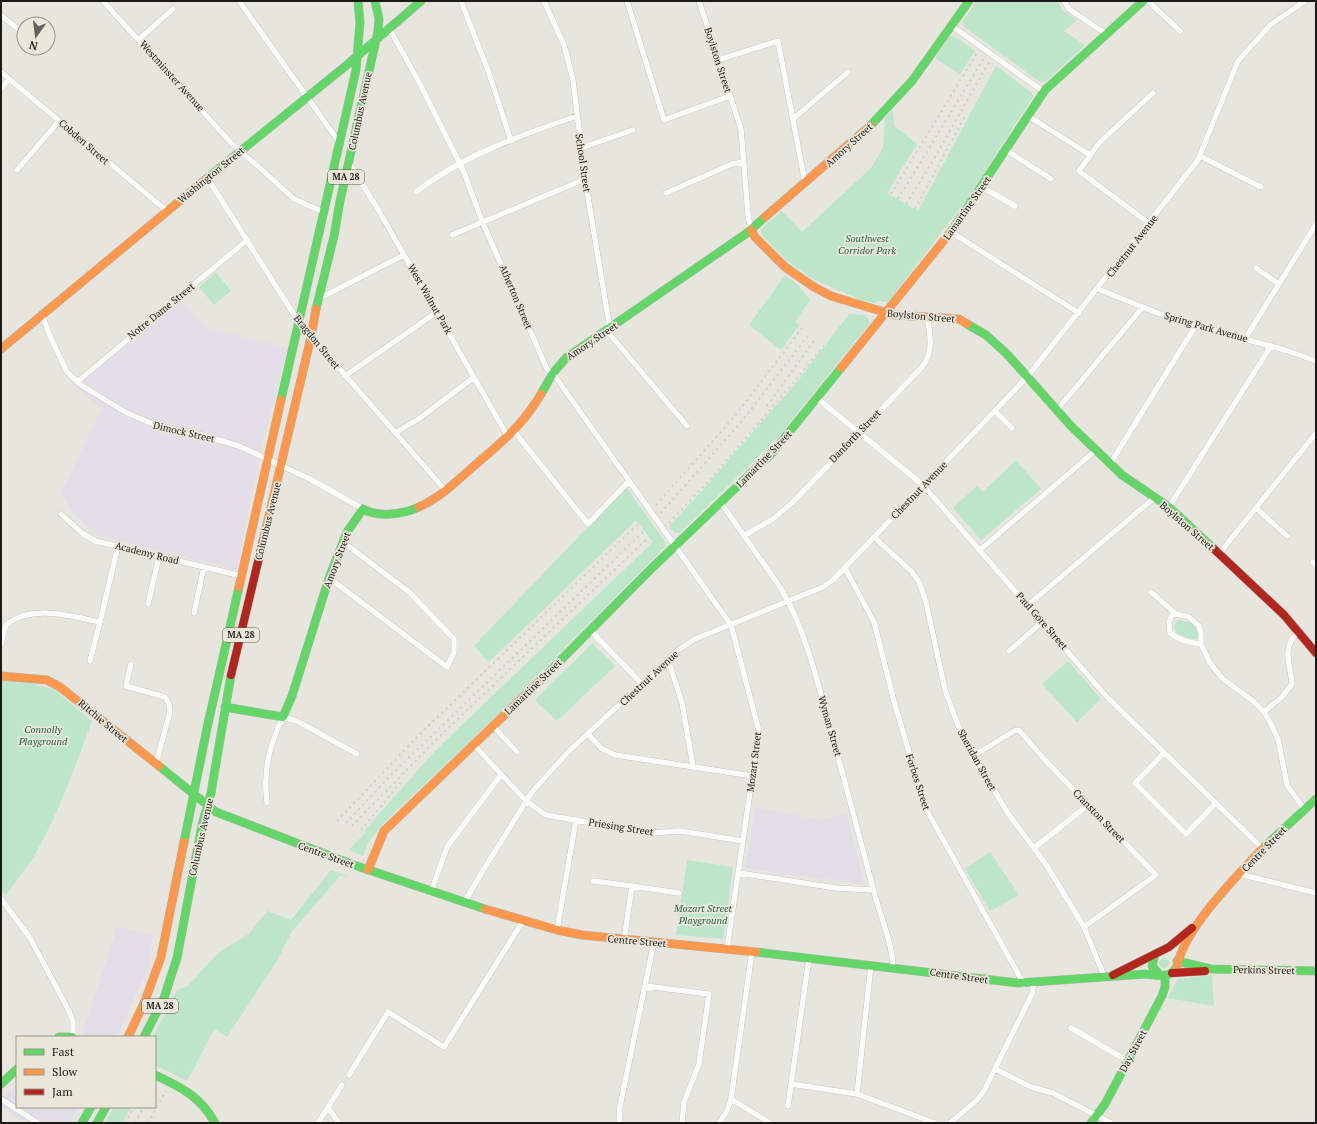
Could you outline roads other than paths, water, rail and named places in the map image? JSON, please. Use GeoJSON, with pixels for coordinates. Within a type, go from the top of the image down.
{"type":"FeatureCollection","features":[{"type":"Feature","properties":{"kind":"main road","name":"Columbus Avenue"},"geometry":{"type":"LineString","coordinates":[[128,1036],[145,1001],[160,961],[193,794],[358,56],[360,18],[358,1]]}},
{"type":"Feature","properties":{"kind":"main road","name":"Columbus Avenue"},"geometry":{"type":"LineString","coordinates":[[145,1036],[164,998],[172,974],[182,933],[202,824],[208,806],[226,707],[262,540],[282,465],[311,337],[318,295],[338,218],[340,202],[376,39],[379,21],[375,1]]}},
{"type":"Feature","properties":{"kind":"main road","name":"Washington Street"},"geometry":{"type":"LineString","coordinates":[[1,349],[166,211],[208,179],[358,56],[421,1]]}},
{"type":"Feature","properties":{"kind":"main road","name":"Amory Street"},"geometry":{"type":"LineString","coordinates":[[283,717],[294,692],[329,578],[347,532],[363,509],[375,514],[408,512],[424,505],[446,491],[511,434],[534,406],[551,374],[573,352],[608,330],[751,230],[889,107],[915,76],[969,1]]}},
{"type":"Feature","properties":{"kind":"main road","name":"Lamartine Street"},"geometry":{"type":"LineString","coordinates":[[368,870],[382,834],[773,452],[951,232],[982,188],[1044,92],[1143,1]]}},
{"type":"Feature","properties":{"kind":"main road","name":"Boylston Street"},"geometry":{"type":"LineString","coordinates":[[751,230],[755,238],[776,260],[814,287],[844,301],[886,313],[904,316],[927,316],[959,319],[975,328],[1003,349],[1057,410],[1110,464],[1168,507],[1298,631],[1316,653]]}},
{"type":"Feature","properties":{"kind":"main road","name":"Ritchie Street"},"geometry":{"type":"LineString","coordinates":[[1,676],[47,680],[74,696],[193,794]]}},
{"type":"Feature","properties":{"kind":"main road"},"geometry":{"type":"LineString","coordinates":[[226,707],[283,717]]}},
{"type":"Feature","properties":{"kind":"main road","name":"Centre Street"},"geometry":{"type":"LineString","coordinates":[[193,794],[216,812],[368,870],[464,903],[576,935],[727,949],[893,967],[1024,984],[1146,974],[1166,975],[1176,968],[1177,961],[1199,922]]}},
{"type":"Feature","properties":{"kind":"main road","name":"Centre Street"},"geometry":{"type":"LineString","coordinates":[[1105,978],[1130,968],[1171,946],[1199,922],[1239,874],[1304,809],[1316,799]]}},
{"type":"Feature","properties":{"kind":"main road"},"geometry":{"type":"LineString","coordinates":[[1163,950],[1172,952],[1177,961]]}},
{"type":"Feature","properties":{"kind":"main road"},"geometry":{"type":"LineString","coordinates":[[1155,954],[1151,965],[1156,972],[1166,975]]}},
{"type":"Feature","properties":{"kind":"main road","name":"Perkins Street"},"geometry":{"type":"LineString","coordinates":[[1177,961],[1211,969],[1316,971]]}},
{"type":"Feature","properties":{"kind":"main road","name":"Perkins Street"},"geometry":{"type":"LineString","coordinates":[[1166,975],[1199,972],[1211,969]]}},
{"type":"Feature","properties":{"kind":"main road","name":"Day Street"},"geometry":{"type":"LineString","coordinates":[[1091,1123],[1097,1116],[1128,1061],[1163,993],[1166,975]]}},
{"type":"Feature","properties":{"kind":"main road"},"geometry":{"type":"LineString","coordinates":[[1,1084],[16,1070]]}},
{"type":"Feature","properties":{"kind":"main road"},"geometry":{"type":"LineString","coordinates":[[156,1076],[200,1099],[210,1111],[215,1123]]}},
{"type":"Feature","properties":{"kind":"main road"},"geometry":{"type":"LineString","coordinates":[[82,1123],[90,1108]]}},
{"type":"Feature","properties":{"kind":"main road"},"geometry":{"type":"LineString","coordinates":[[97,1123],[105,1108]]}},
{"type":"Feature","properties":{"kind":"street","name":"Westminster Avenue"},"geometry":{"type":"LineString","coordinates":[[103,1],[240,152],[294,199],[323,212]]}},
{"type":"Feature","properties":{"kind":"street"},"geometry":{"type":"LineString","coordinates":[[239,1],[308,96],[339,142]]}},
{"type":"Feature","properties":{"kind":"street"},"geometry":{"type":"LineString","coordinates":[[461,1],[489,73],[511,141]]}},
{"type":"Feature","properties":{"kind":"street","name":"School Street"},"geometry":{"type":"LineString","coordinates":[[544,1],[555,23],[568,60],[573,80],[585,179],[608,330]]}},
{"type":"Feature","properties":{"kind":"street"},"geometry":{"type":"LineString","coordinates":[[627,1],[664,120],[730,96]]}},
{"type":"Feature","properties":{"kind":"street","name":"Boylston Street"},"geometry":{"type":"LineString","coordinates":[[699,1],[741,130],[748,215],[751,230]]}},
{"type":"Feature","properties":{"kind":"street"},"geometry":{"type":"LineString","coordinates":[[1148,1],[1180,31]]}},
{"type":"Feature","properties":{"kind":"street","name":"Chestnut Avenue"},"geometry":{"type":"LineString","coordinates":[[464,903],[532,792],[568,752],[668,659],[688,643],[826,586],[845,568],[1028,376],[1150,224],[1200,156],[1238,61],[1270,25],[1304,1]]}},
{"type":"Feature","properties":{"kind":"street"},"geometry":{"type":"LineString","coordinates":[[1064,2],[1069,9],[1106,34]]}},
{"type":"Feature","properties":{"kind":"street"},"geometry":{"type":"LineString","coordinates":[[138,40],[173,9]]}},
{"type":"Feature","properties":{"kind":"street"},"geometry":{"type":"LineString","coordinates":[[1,15],[16,27]]}},
{"type":"Feature","properties":{"kind":"street"},"geometry":{"type":"LineString","coordinates":[[952,26],[1044,92]]}},
{"type":"Feature","properties":{"kind":"street","name":"Atherton Street"},"geometry":{"type":"LineString","coordinates":[[389,28],[420,84],[460,164],[482,222],[551,374],[557,379],[676,546]]}},
{"type":"Feature","properties":{"kind":"street"},"geometry":{"type":"LineString","coordinates":[[718,60],[778,41],[805,183]]}},
{"type":"Feature","properties":{"kind":"street","name":"Cobden Street"},"geometry":{"type":"LineString","coordinates":[[1,72],[166,211]]}},
{"type":"Feature","properties":{"kind":"street"},"geometry":{"type":"LineString","coordinates":[[793,119],[848,72]]}},
{"type":"Feature","properties":{"kind":"street"},"geometry":{"type":"LineString","coordinates":[[1,89],[9,79]]}},
{"type":"Feature","properties":{"kind":"street"},"geometry":{"type":"LineString","coordinates":[[1150,224],[1079,171],[1099,143],[1153,93]]}},
{"type":"Feature","properties":{"kind":"street"},"geometry":{"type":"LineString","coordinates":[[416,192],[437,175],[460,164],[511,141],[577,116]]}},
{"type":"Feature","properties":{"kind":"street"},"geometry":{"type":"LineString","coordinates":[[1028,116],[1090,155]]}},
{"type":"Feature","properties":{"kind":"street"},"geometry":{"type":"LineString","coordinates":[[17,170],[60,121]]}},
{"type":"Feature","properties":{"kind":"street"},"geometry":{"type":"LineString","coordinates":[[581,148],[633,130]]}},
{"type":"Feature","properties":{"kind":"street"},"geometry":{"type":"LineString","coordinates":[[1006,150],[1051,179]]}},
{"type":"Feature","properties":{"kind":"street"},"geometry":{"type":"LineString","coordinates":[[1200,156],[1261,187]]}},
{"type":"Feature","properties":{"kind":"street"},"geometry":{"type":"LineString","coordinates":[[666,192],[732,164],[744,162]]}},
{"type":"Feature","properties":{"kind":"street","name":"West Walnut Park"},"geometry":{"type":"LineString","coordinates":[[349,163],[379,211],[474,377],[511,434],[588,524],[629,481]]}},
{"type":"Feature","properties":{"kind":"street","name":"Bragdon Street"},"geometry":{"type":"LineString","coordinates":[[208,179],[298,321],[446,491]]}},
{"type":"Feature","properties":{"kind":"street"},"geometry":{"type":"LineString","coordinates":[[452,235],[585,179]]}},
{"type":"Feature","properties":{"kind":"street"},"geometry":{"type":"LineString","coordinates":[[982,188],[1016,206]]}},
{"type":"Feature","properties":{"kind":"street"},"geometry":{"type":"LineString","coordinates":[[1245,339],[1316,224]]}},
{"type":"Feature","properties":{"kind":"street"},"geometry":{"type":"LineString","coordinates":[[951,232],[1079,313]]}},
{"type":"Feature","properties":{"kind":"street","name":"Notre Dame Street"},"geometry":{"type":"LineString","coordinates":[[77,382],[246,241]]}},
{"type":"Feature","properties":{"kind":"street"},"geometry":{"type":"LineString","coordinates":[[318,295],[324,296],[404,255]]}},
{"type":"Feature","properties":{"kind":"street"},"geometry":{"type":"LineString","coordinates":[[1256,268],[1279,284]]}},
{"type":"Feature","properties":{"kind":"street","name":"Spring Park Avenue"},"geometry":{"type":"LineString","coordinates":[[1098,290],[1142,308],[1196,325],[1315,358]]}},
{"type":"Feature","properties":{"kind":"street"},"geometry":{"type":"LineString","coordinates":[[1057,410],[1142,308]]}},
{"type":"Feature","properties":{"kind":"street"},"geometry":{"type":"LineString","coordinates":[[345,376],[437,312]]}},
{"type":"Feature","properties":{"kind":"street","name":"Dimock Street"},"geometry":{"type":"LineString","coordinates":[[42,315],[62,364],[67,372],[77,382],[125,412],[146,422],[209,437],[239,446],[282,465],[327,488],[363,509]]}},
{"type":"Feature","properties":{"kind":"street","name":"Danforth Street"},"geometry":{"type":"LineString","coordinates":[[745,535],[773,519],[792,503],[925,363],[930,347],[927,316]]}},
{"type":"Feature","properties":{"kind":"street"},"geometry":{"type":"LineString","coordinates":[[1110,464],[1196,325]]}},
{"type":"Feature","properties":{"kind":"street"},"geometry":{"type":"LineString","coordinates":[[608,330],[687,426]]}},
{"type":"Feature","properties":{"kind":"street"},"geometry":{"type":"LineString","coordinates":[[1168,507],[1271,346]]}},
{"type":"Feature","properties":{"kind":"street"},"geometry":{"type":"LineString","coordinates":[[395,433],[420,418],[474,377]]}},
{"type":"Feature","properties":{"kind":"street","name":"Paul Gore Street"},"geometry":{"type":"LineString","coordinates":[[818,398],[923,485],[1106,696],[1263,849]]}},
{"type":"Feature","properties":{"kind":"street"},"geometry":{"type":"LineString","coordinates":[[995,411],[1012,428]]}},
{"type":"Feature","properties":{"kind":"street"},"geometry":{"type":"LineString","coordinates":[[1219,554],[1316,433]]}},
{"type":"Feature","properties":{"kind":"street"},"geometry":{"type":"LineString","coordinates":[[980,550],[1096,450]]}},
{"type":"Feature","properties":{"kind":"street"},"geometry":{"type":"LineString","coordinates":[[1028,605],[1154,498]]}},
{"type":"Feature","properties":{"kind":"street","name":"Wyman Street"},"geometry":{"type":"LineString","coordinates":[[721,503],[745,535],[788,601],[810,652],[857,822],[873,890],[888,937],[893,967]]}},
{"type":"Feature","properties":{"kind":"street"},"geometry":{"type":"LineString","coordinates":[[1256,508],[1287,536]]}},
{"type":"Feature","properties":{"kind":"street","name":"Academy Road"},"geometry":{"type":"LineString","coordinates":[[60,514],[83,534],[95,541],[242,576]]}},
{"type":"Feature","properties":{"kind":"street","name":"Sheridan Street"},"geometry":{"type":"LineString","coordinates":[[874,537],[912,572],[921,586],[945,690],[960,731],[973,756],[1007,812],[1051,872],[1084,928],[1105,978]]}},
{"type":"Feature","properties":{"kind":"street"},"geometry":{"type":"LineString","coordinates":[[329,578],[446,667],[454,652],[454,639],[409,592],[343,542]]}},
{"type":"Feature","properties":{"kind":"street"},"geometry":{"type":"LineString","coordinates":[[90,661],[118,546]]}},
{"type":"Feature","properties":{"kind":"street","name":"Mozart Street"},"geometry":{"type":"LineString","coordinates":[[676,546],[731,625],[759,732],[727,949]]}},
{"type":"Feature","properties":{"kind":"street"},"geometry":{"type":"LineString","coordinates":[[148,604],[159,556]]}},
{"type":"Feature","properties":{"kind":"street"},"geometry":{"type":"LineString","coordinates":[[194,614],[204,567]]}},
{"type":"Feature","properties":{"kind":"street","name":"Forbes Street"},"geometry":{"type":"LineString","coordinates":[[845,568],[873,618],[895,705],[926,809],[1024,984]]}},
{"type":"Feature","properties":{"kind":"street"},"geometry":{"type":"LineString","coordinates":[[1151,592],[1176,614],[1189,617],[1199,626],[1202,633],[1201,644],[1210,663],[1223,679],[1253,701],[1264,712],[1278,739],[1287,785],[1304,809]]}},
{"type":"Feature","properties":{"kind":"street"},"geometry":{"type":"LineString","coordinates":[[1,644],[6,625],[18,617],[33,614],[54,614],[100,622]]}},
{"type":"Feature","properties":{"kind":"street"},"geometry":{"type":"LineString","coordinates":[[1176,614],[1172,615],[1169,622],[1170,633],[1175,637],[1189,642],[1201,644]]}},
{"type":"Feature","properties":{"kind":"street"},"geometry":{"type":"LineString","coordinates":[[1008,651],[1042,622]]}},
{"type":"Feature","properties":{"kind":"street"},"geometry":{"type":"LineString","coordinates":[[591,631],[642,684]]}},
{"type":"Feature","properties":{"kind":"street"},"geometry":{"type":"LineString","coordinates":[[1264,712],[1282,697],[1292,684],[1287,648],[1290,640],[1298,631]]}},
{"type":"Feature","properties":{"kind":"street"},"geometry":{"type":"LineString","coordinates":[[668,659],[682,703],[693,766]]}},
{"type":"Feature","properties":{"kind":"street"},"geometry":{"type":"LineString","coordinates":[[131,664],[126,686],[166,698],[169,704],[170,712],[156,764]]}},
{"type":"Feature","properties":{"kind":"street"},"geometry":{"type":"LineString","coordinates":[[267,802],[265,785],[266,764],[283,717],[297,721],[357,754]]}},
{"type":"Feature","properties":{"kind":"street"},"geometry":{"type":"LineString","coordinates":[[493,726],[517,752]]}},
{"type":"Feature","properties":{"kind":"street","name":"Cranston Street"},"geometry":{"type":"LineString","coordinates":[[973,756],[1014,731],[1019,730],[1044,760],[1156,875],[1084,928]]}},
{"type":"Feature","properties":{"kind":"street"},"geometry":{"type":"LineString","coordinates":[[588,735],[608,753],[753,776]]}},
{"type":"Feature","properties":{"kind":"street","name":"Priesing Street"},"geometry":{"type":"LineString","coordinates":[[474,745],[526,801],[546,815],[650,833],[680,831],[743,841]]}},
{"type":"Feature","properties":{"kind":"street"},"geometry":{"type":"LineString","coordinates":[[1164,753],[1135,783],[1186,834],[1216,804]]}},
{"type":"Feature","properties":{"kind":"street"},"geometry":{"type":"LineString","coordinates":[[431,892],[448,847],[501,775]]}},
{"type":"Feature","properties":{"kind":"street"},"geometry":{"type":"LineString","coordinates":[[1034,848],[1088,805]]}},
{"type":"Feature","properties":{"kind":"street"},"geometry":{"type":"LineString","coordinates":[[557,930],[576,820]]}},
{"type":"Feature","properties":{"kind":"street"},"geometry":{"type":"LineString","coordinates":[[739,873],[836,888],[873,890]]}},
{"type":"Feature","properties":{"kind":"street"},"geometry":{"type":"LineString","coordinates":[[1239,874],[1316,893]]}},
{"type":"Feature","properties":{"kind":"street"},"geometry":{"type":"LineString","coordinates":[[593,881],[679,894]]}},
{"type":"Feature","properties":{"kind":"street"},"geometry":{"type":"LineString","coordinates":[[624,940],[632,886]]}},
{"type":"Feature","properties":{"kind":"street"},"geometry":{"type":"LineString","coordinates":[[1,900],[30,938],[68,1009],[73,1022],[72,1036]]}},
{"type":"Feature","properties":{"kind":"street"},"geometry":{"type":"LineString","coordinates":[[349,1075],[388,1012],[444,1047],[523,921]]}},
{"type":"Feature","properties":{"kind":"street"},"geometry":{"type":"LineString","coordinates":[[619,1123],[620,1106],[654,942]]}},
{"type":"Feature","properties":{"kind":"street"},"geometry":{"type":"LineString","coordinates":[[719,1123],[727,1111],[731,1099],[752,952]]}},
{"type":"Feature","properties":{"kind":"street"},"geometry":{"type":"LineString","coordinates":[[788,1106],[808,958]]}},
{"type":"Feature","properties":{"kind":"street"},"geometry":{"type":"LineString","coordinates":[[857,1094],[871,965]]}},
{"type":"Feature","properties":{"kind":"street"},"geometry":{"type":"LineString","coordinates":[[950,1123],[980,1096],[1032,994],[1034,983]]}},
{"type":"Feature","properties":{"kind":"street"},"geometry":{"type":"LineString","coordinates":[[645,986],[709,994],[698,1069],[684,1102],[682,1123]]}},
{"type":"Feature","properties":{"kind":"street"},"geometry":{"type":"LineString","coordinates":[[1071,1028],[1128,1061]]}},
{"type":"Feature","properties":{"kind":"street"},"geometry":{"type":"LineString","coordinates":[[995,1069],[1031,1087],[1053,1093],[1111,1123]]}},
{"type":"Feature","properties":{"kind":"street"},"geometry":{"type":"LineString","coordinates":[[790,1084],[857,1094],[935,1123]]}},
{"type":"Feature","properties":{"kind":"street"},"geometry":{"type":"LineString","coordinates":[[318,1123],[342,1085]]}},
{"type":"Feature","properties":{"kind":"street"},"geometry":{"type":"LineString","coordinates":[[1,1099],[38,1123]]}},
{"type":"Feature","properties":{"kind":"street"},"geometry":{"type":"LineString","coordinates":[[731,1099],[770,1123]]}},
{"type":"Feature","properties":{"kind":"street"},"geometry":{"type":"LineString","coordinates":[[328,1107],[339,1123]]}},
{"type":"Feature","properties":{"kind":"railway"},"geometry":{"type":"LineString","coordinates":[[891,194],[977,53]]}},
{"type":"Feature","properties":{"kind":"railway"},"geometry":{"type":"LineString","coordinates":[[898,199],[984,58]]}},
{"type":"Feature","properties":{"kind":"railway"},"geometry":{"type":"LineString","coordinates":[[906,204],[931,164],[989,62]]}},
{"type":"Feature","properties":{"kind":"railway"},"geometry":{"type":"LineString","coordinates":[[915,209],[965,116]]}},
{"type":"Feature","properties":{"kind":"railway"},"geometry":{"type":"LineString","coordinates":[[656,505],[735,416],[802,328]]}},
{"type":"Feature","properties":{"kind":"railway"},"geometry":{"type":"LineString","coordinates":[[661,513],[742,421],[810,333]]}},
{"type":"Feature","properties":{"kind":"railway"},"geometry":{"type":"LineString","coordinates":[[767,406],[816,338]]}},
{"type":"Feature","properties":{"kind":"railway"},"geometry":{"type":"LineString","coordinates":[[669,523],[713,476],[825,344]]}},
{"type":"Feature","properties":{"kind":"railway"},"geometry":{"type":"LineString","coordinates":[[337,821],[419,735],[639,523]]}},
{"type":"Feature","properties":{"kind":"railway"},"geometry":{"type":"LineString","coordinates":[[346,823],[392,774],[644,531]]}},
{"type":"Feature","properties":{"kind":"railway"},"geometry":{"type":"LineString","coordinates":[[352,826],[440,736],[649,537]]}},
{"type":"Feature","properties":{"kind":"railway"},"geometry":{"type":"LineString","coordinates":[[361,830],[401,782]]}},
{"type":"Feature","properties":{"kind":"railway"},"geometry":{"type":"LineString","coordinates":[[148,1123],[166,1091]]}},
{"type":"Feature","properties":{"kind":"railway"},"geometry":{"type":"LineString","coordinates":[[125,1123],[133,1108]]}},
{"type":"Feature","properties":{"kind":"railway"},"geometry":{"type":"LineString","coordinates":[[135,1123],[143,1108]]}},
{"type":"Feature","properties":{"kind":"park label","name":"Southwest Corridor Park"},"geometry":{"type":"Point","coordinates":[867,244]}},
{"type":"Feature","properties":{"kind":"park label","name":"Connolly Playground"},"geometry":{"type":"Point","coordinates":[43,734]}},
{"type":"Feature","properties":{"kind":"park label","name":"Mozart Street Playground"},"geometry":{"type":"Point","coordinates":[703,914]}}]}
